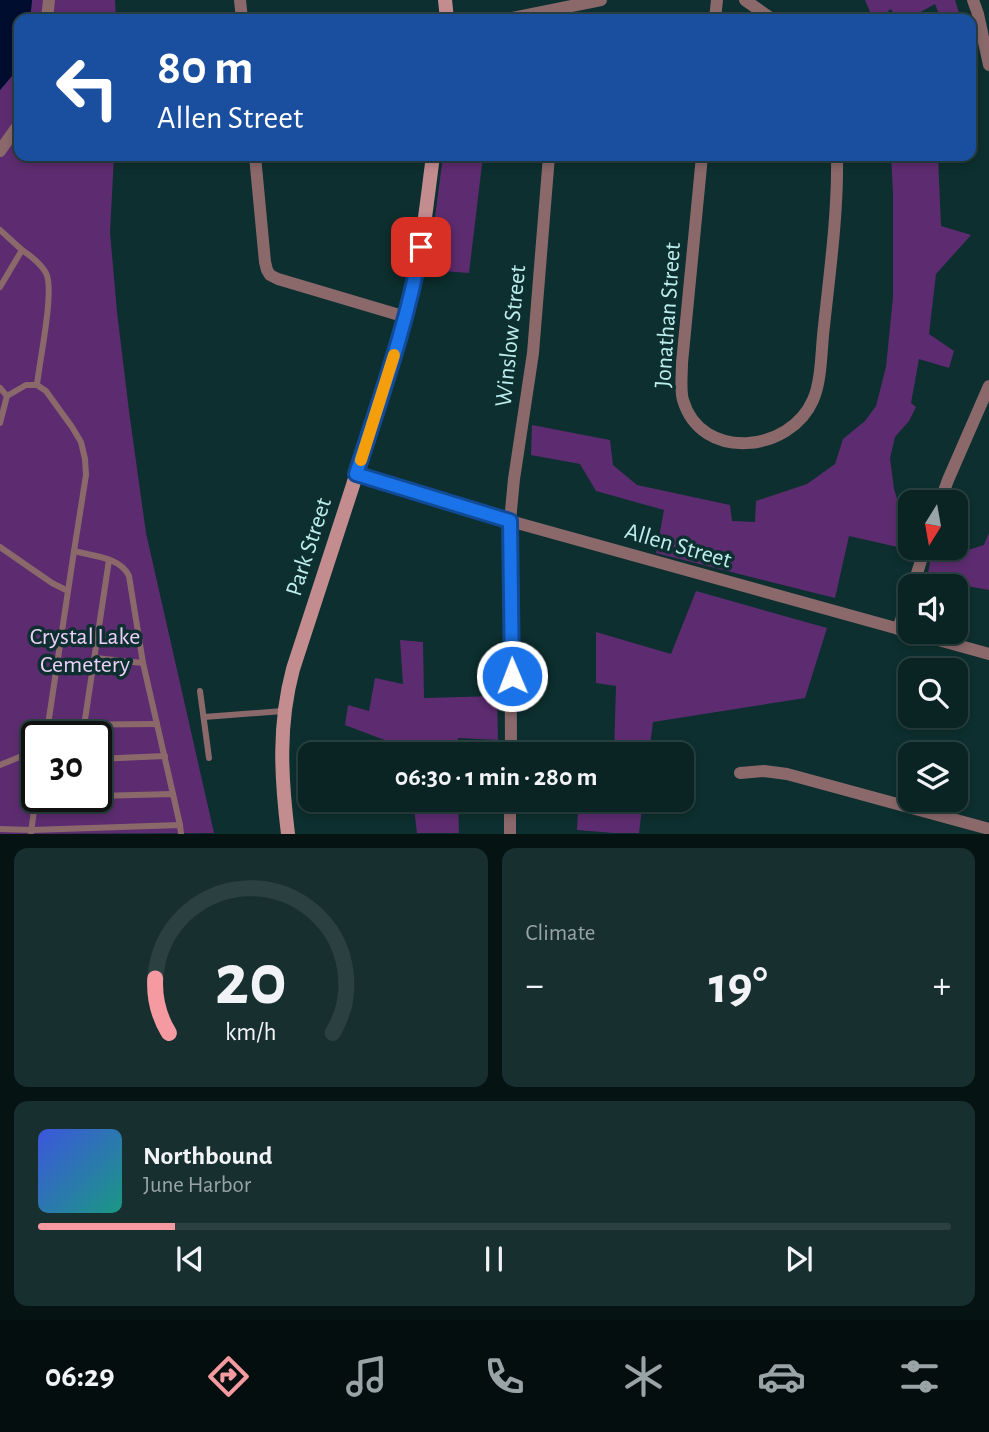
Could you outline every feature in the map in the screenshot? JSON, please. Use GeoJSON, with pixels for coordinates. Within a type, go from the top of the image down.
{"type":"FeatureCollection","features":[{"type":"Feature","properties":{"kind":"street"},"geometry":{"type":"LineString","coordinates":[[556,14],[601,0]]}},
{"type":"Feature","properties":{"kind":"street"},"geometry":{"type":"LineString","coordinates":[[745,0],[765,14]]}},
{"type":"Feature","properties":{"kind":"street"},"geometry":{"type":"LineString","coordinates":[[972,0],[978,13],[989,65]]}},
{"type":"Feature","properties":{"kind":"street"},"geometry":{"type":"LineString","coordinates":[[0,151],[14,131]]}},
{"type":"Feature","properties":{"kind":"street"},"geometry":{"type":"LineString","coordinates":[[255,161],[265,262],[270,275],[294,285],[406,317]]}},
{"type":"Feature","properties":{"kind":"street","name":"Park Street"},"geometry":{"type":"LineString","coordinates":[[288,834],[282,745],[283,711],[293,669],[406,317],[421,247],[432,161]]}},
{"type":"Feature","properties":{"kind":"street","name":"Winslow Street"},"geometry":{"type":"LineString","coordinates":[[511,742],[510,521],[533,353],[549,161]]}},
{"type":"Feature","properties":{"kind":"street","name":"Jonathan Street"},"geometry":{"type":"LineString","coordinates":[[702,161],[681,389],[689,413],[706,433],[716,439],[739,444],[760,442],[790,428],[814,399],[830,262],[837,161]]}},
{"type":"Feature","properties":{"kind":"street"},"geometry":{"type":"LineString","coordinates":[[944,490],[989,386]]}},
{"type":"Feature","properties":{"kind":"street","name":"Allen Street"},"geometry":{"type":"LineString","coordinates":[[356,474],[510,521],[898,629]]}},
{"type":"Feature","properties":{"kind":"street","name":"Allen Street"},"geometry":{"type":"LineString","coordinates":[[953,644],[989,654]]}},
{"type":"Feature","properties":{"kind":"street"},"geometry":{"type":"LineString","coordinates":[[740,773],[764,771],[787,774],[989,829]]}},
{"type":"Feature","properties":{"kind":"street"},"geometry":{"type":"LineString","coordinates":[[510,812],[510,834]]}},
{"type":"Feature","properties":{"kind":"lane"},"geometry":{"type":"LineString","coordinates":[[0,230],[48,275],[48,309],[37,385]]}},
{"type":"Feature","properties":{"kind":"lane"},"geometry":{"type":"LineString","coordinates":[[0,287],[23,250]]}},
{"type":"Feature","properties":{"kind":"lane"},"geometry":{"type":"LineString","coordinates":[[0,423],[7,396],[26,385],[37,385],[46,391],[72,427],[81,442],[85,459],[86,475],[49,721]]}},
{"type":"Feature","properties":{"kind":"lane"},"geometry":{"type":"LineString","coordinates":[[0,388],[7,396]]}},
{"type":"Feature","properties":{"kind":"lane"},"geometry":{"type":"LineString","coordinates":[[0,547],[68,591]]}},
{"type":"Feature","properties":{"kind":"lane"},"geometry":{"type":"LineString","coordinates":[[74,551],[117,562],[129,576],[143,663],[181,834]]}},
{"type":"Feature","properties":{"kind":"lane"},"geometry":{"type":"LineString","coordinates":[[84,721],[109,560]]}},
{"type":"Feature","properties":{"kind":"lane"},"geometry":{"type":"LineString","coordinates":[[95,658],[143,663]]}},
{"type":"Feature","properties":{"kind":"lane"},"geometry":{"type":"LineString","coordinates":[[200,691],[209,758]]}},
{"type":"Feature","properties":{"kind":"lane"},"geometry":{"type":"LineString","coordinates":[[204,717],[283,711]]}},
{"type":"Feature","properties":{"kind":"lane"},"geometry":{"type":"LineString","coordinates":[[112,725],[157,724]]}},
{"type":"Feature","properties":{"kind":"lane"},"geometry":{"type":"LineString","coordinates":[[0,765],[21,756]]}},
{"type":"Feature","properties":{"kind":"lane"},"geometry":{"type":"LineString","coordinates":[[112,758],[165,756]]}},
{"type":"Feature","properties":{"kind":"lane"},"geometry":{"type":"LineString","coordinates":[[112,796],[173,794]]}},
{"type":"Feature","properties":{"kind":"lane"},"geometry":{"type":"LineString","coordinates":[[32,832],[35,812]]}},
{"type":"Feature","properties":{"kind":"lane"},"geometry":{"type":"LineString","coordinates":[[0,829],[32,832],[180,825]]}},
{"type":"Feature","properties":{"kind":"green space"},"geometry":{"type":"Polygon","coordinates":[[[32,0],[115,0],[116,14],[31,14],[32,0]]]}},
{"type":"Feature","properties":{"kind":"green space"},"geometry":{"type":"Polygon","coordinates":[[[865,0],[955,0],[959,14],[939,14],[935,4],[917,14],[894,14],[891,9],[884,14],[871,14],[865,0]]]}},
{"type":"Feature","properties":{"kind":"green space","name":"Crystal Lake Cemetery"},"geometry":{"type":"Polygon","coordinates":[[[14,74],[14,161],[114,161],[110,232],[117,312],[146,533],[214,833],[0,834],[0,90],[14,74]]]}},
{"type":"Feature","properties":{"kind":"green space"},"geometry":{"type":"Polygon","coordinates":[[[442,161],[482,161],[469,273],[428,270],[442,161]]]}},
{"type":"Feature","properties":{"kind":"green space"},"geometry":{"type":"Polygon","coordinates":[[[891,161],[938,161],[941,226],[971,235],[936,274],[929,334],[954,351],[949,368],[919,359],[911,403],[916,407],[909,421],[895,437],[890,458],[898,502],[898,547],[849,536],[835,598],[656,553],[664,510],[596,491],[580,464],[531,455],[532,425],[610,440],[613,465],[637,485],[730,505],[732,521],[755,522],[756,501],[807,484],[835,464],[843,439],[865,421],[876,406],[886,367],[893,297],[891,161]]]}},
{"type":"Feature","properties":{"kind":"green space"},"geometry":{"type":"Polygon","coordinates":[[[989,533],[989,590],[968,586],[968,574],[928,574],[930,562],[968,560],[968,550],[984,545],[989,533]]]}},
{"type":"Feature","properties":{"kind":"green space"},"geometry":{"type":"Polygon","coordinates":[[[696,591],[827,628],[805,698],[653,722],[650,742],[614,742],[616,686],[596,683],[596,632],[671,654],[696,591]]]}},
{"type":"Feature","properties":{"kind":"green space"},"geometry":{"type":"Polygon","coordinates":[[[400,640],[423,642],[424,698],[497,696],[498,740],[458,738],[458,742],[390,742],[345,725],[348,705],[369,711],[375,678],[403,684],[400,640]]]}},
{"type":"Feature","properties":{"kind":"green space"},"geometry":{"type":"Polygon","coordinates":[[[414,812],[458,812],[459,833],[417,833],[414,812]]]}},
{"type":"Feature","properties":{"kind":"green space"},"geometry":{"type":"Polygon","coordinates":[[[578,812],[642,812],[639,833],[577,830],[578,812]]]}},
{"type":"Feature","properties":{"kind":"water"},"geometry":{"type":"Polygon","coordinates":[[[0,0],[32,0],[31,14],[14,14],[14,74],[0,90],[0,0]]]}},
{"type":"Feature","properties":{"kind":"slow traffic"},"geometry":{"type":"LineString","coordinates":[[361,460],[394,355]]}},
{"type":"Feature","properties":{"kind":"route"},"geometry":{"type":"LineString","coordinates":[[421,247],[406,317],[356,474],[510,521],[512,676]]}}]}
